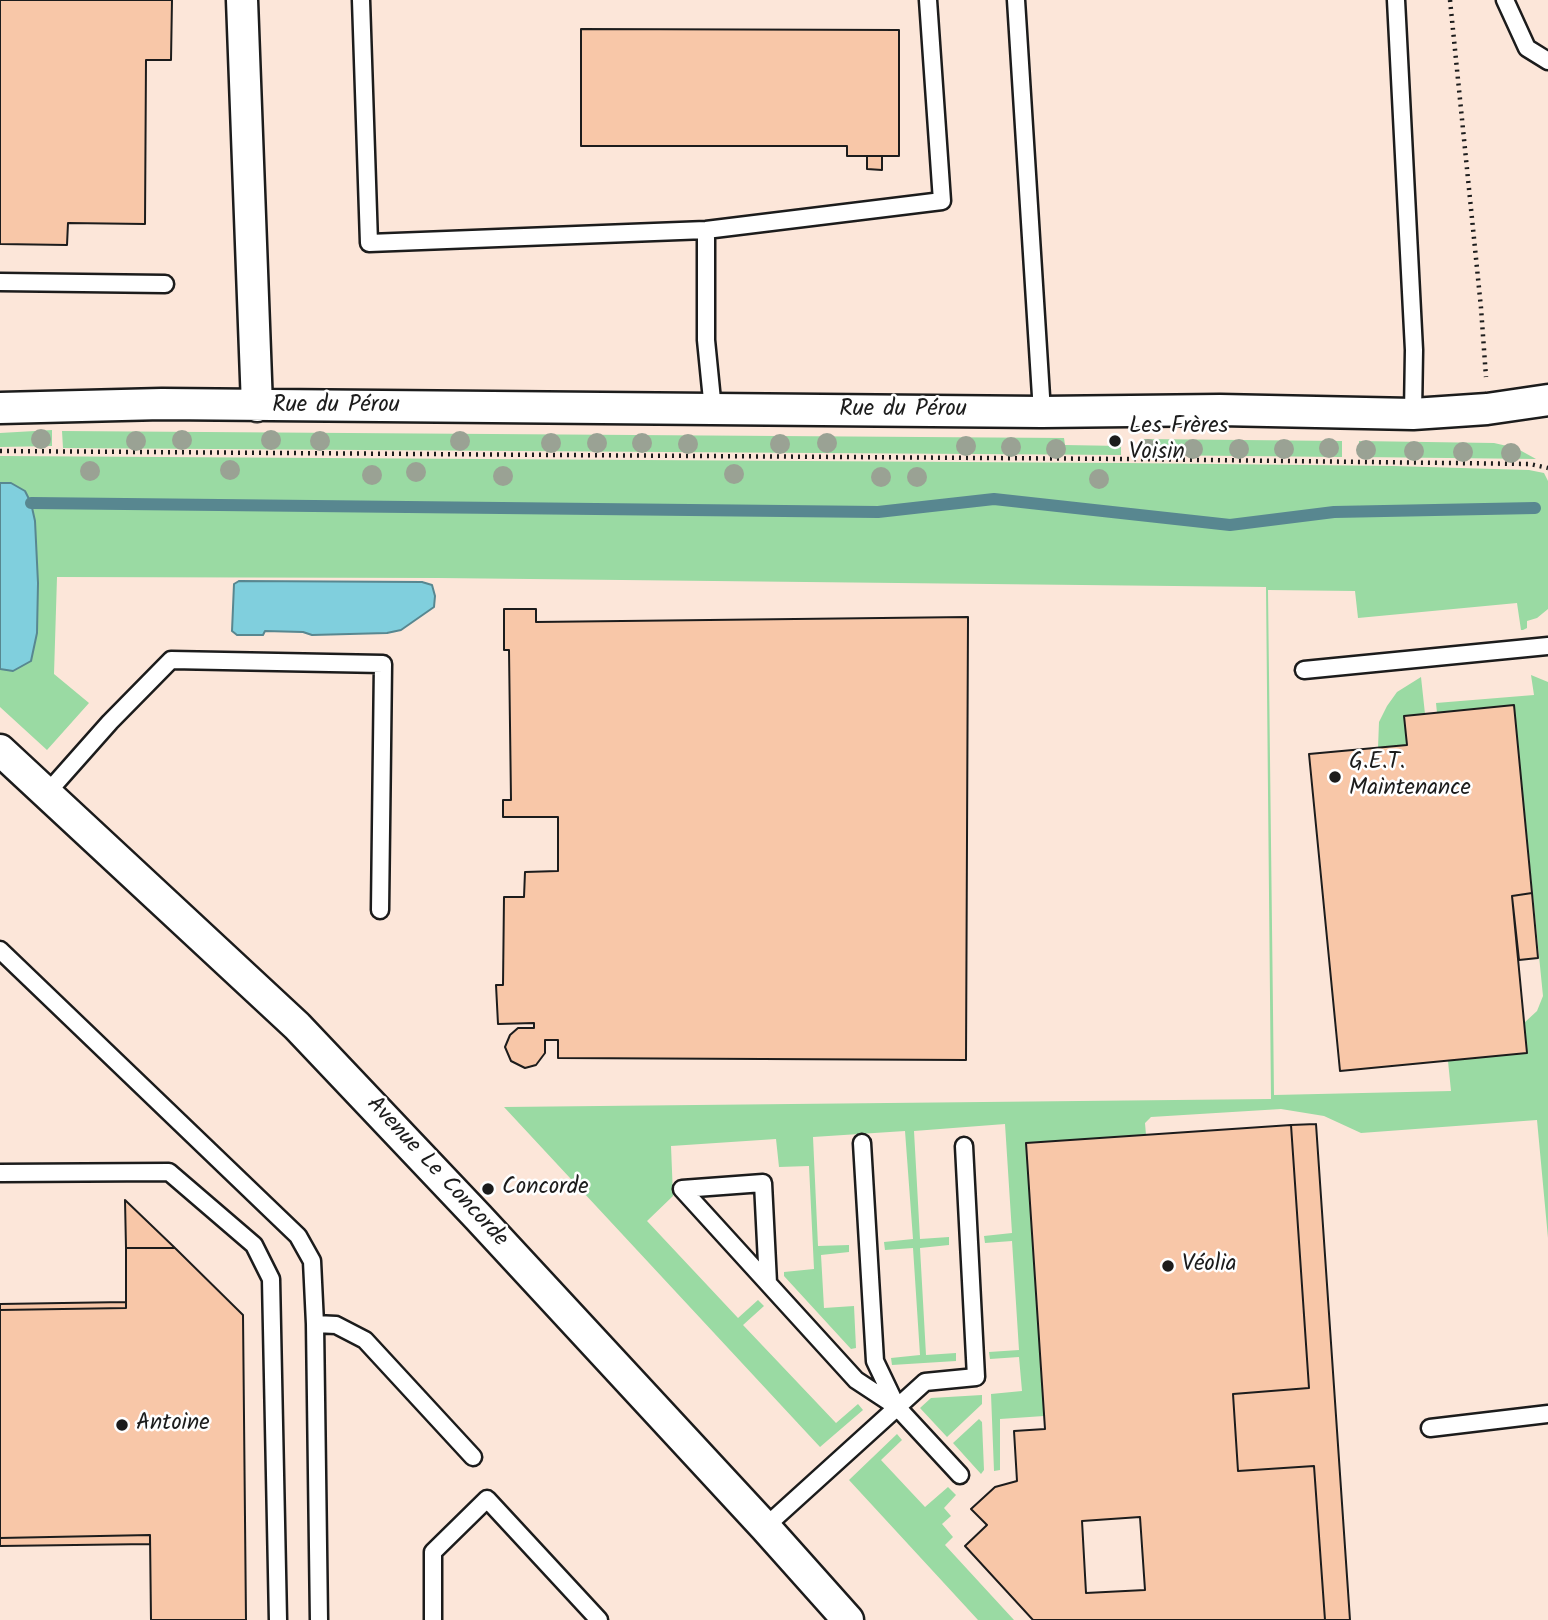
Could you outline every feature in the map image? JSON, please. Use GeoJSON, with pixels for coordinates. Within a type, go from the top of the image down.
{"type":"FeatureCollection","features":[{"type":"Feature","properties":{"kind":"street","name":"Rue du Pérou"},"geometry":{"type":"LineString","coordinates":[[242,0],[257,406]]}},
{"type":"Feature","properties":{"kind":"street","name":"Rue du Pérou"},"geometry":{"type":"LineString","coordinates":[[0,408],[162,404],[1042,412],[1220,410],[1413,414],[1487,409],[1548,400]]}},
{"type":"Feature","properties":{"kind":"street","name":"Avenue Le Concorde"},"geometry":{"type":"LineString","coordinates":[[0,750],[297,1026],[478,1217],[848,1620]]}},
{"type":"Feature","properties":{"kind":"lane"},"geometry":{"type":"LineString","coordinates":[[361,0],[369,243],[706,230],[942,201],[928,0]]}},
{"type":"Feature","properties":{"kind":"lane"},"geometry":{"type":"LineString","coordinates":[[1016,0],[1042,412]]}},
{"type":"Feature","properties":{"kind":"lane"},"geometry":{"type":"LineString","coordinates":[[1396,0],[1414,350],[1413,414]]}},
{"type":"Feature","properties":{"kind":"lane"},"geometry":{"type":"LineString","coordinates":[[1505,0],[1527,48],[1548,61]]}},
{"type":"Feature","properties":{"kind":"lane"},"geometry":{"type":"LineString","coordinates":[[706,230],[706,340],[713,410]]}},
{"type":"Feature","properties":{"kind":"lane"},"geometry":{"type":"LineString","coordinates":[[0,282],[165,284]]}},
{"type":"Feature","properties":{"kind":"lane"},"geometry":{"type":"LineString","coordinates":[[1304,670],[1548,646]]}},
{"type":"Feature","properties":{"kind":"lane"},"geometry":{"type":"LineString","coordinates":[[47,793],[110,722],[171,660],[383,664],[380,909]]}},
{"type":"Feature","properties":{"kind":"lane"},"geometry":{"type":"LineString","coordinates":[[0,950],[298,1236],[312,1261],[316,1324],[319,1620]]}},
{"type":"Feature","properties":{"kind":"lane"},"geometry":{"type":"LineString","coordinates":[[862,1143],[875,1361],[897,1407]]}},
{"type":"Feature","properties":{"kind":"lane"},"geometry":{"type":"LineString","coordinates":[[765,1527],[925,1382],[976,1377],[964,1146]]}},
{"type":"Feature","properties":{"kind":"lane"},"geometry":{"type":"LineString","coordinates":[[0,1173],[169,1172],[254,1245],[271,1279],[278,1620]]}},
{"type":"Feature","properties":{"kind":"lane"},"geometry":{"type":"LineString","coordinates":[[768,1283],[763,1183],[682,1189],[856,1380],[897,1407],[960,1475]]}},
{"type":"Feature","properties":{"kind":"lane"},"geometry":{"type":"LineString","coordinates":[[316,1324],[336,1325],[365,1340],[473,1457]]}},
{"type":"Feature","properties":{"kind":"lane"},"geometry":{"type":"LineString","coordinates":[[1430,1428],[1548,1414]]}},
{"type":"Feature","properties":{"kind":"lane"},"geometry":{"type":"LineString","coordinates":[[433,1620],[433,1552],[487,1499],[599,1620]]}},
{"type":"Feature","properties":{"kind":"path"},"geometry":{"type":"LineString","coordinates":[[1450,0],[1481,307],[1487,409]]}},
{"type":"Feature","properties":{"kind":"path"},"geometry":{"type":"LineString","coordinates":[[0,451],[1098,458],[1530,464],[1548,468]]}},
{"type":"Feature","properties":{"kind":"shaded area"},"geometry":{"type":"Polygon","coordinates":[[[0,0],[1548,0],[1548,1620],[0,1620],[0,0]]]}},
{"type":"Feature","properties":{"kind":"green space"},"geometry":{"type":"Polygon","coordinates":[[[52,430],[52,446],[0,447],[0,433],[52,430]]]}},
{"type":"Feature","properties":{"kind":"green space"},"geometry":{"type":"Polygon","coordinates":[[[62,431],[1064,438],[1065,445],[1121,446],[1121,455],[63,448],[62,431]]]}},
{"type":"Feature","properties":{"kind":"green space"},"geometry":{"type":"Polygon","coordinates":[[[1142,439],[1342,441],[1342,457],[1141,455],[1142,439]]]}},
{"type":"Feature","properties":{"kind":"green space"},"geometry":{"type":"Polygon","coordinates":[[[1359,441],[1494,443],[1516,448],[1536,459],[1359,457],[1359,441]]]}},
{"type":"Feature","properties":{"kind":"green space"},"geometry":{"type":"Polygon","coordinates":[[[0,456],[1125,463],[1393,466],[1529,470],[1544,473],[1548,481],[1548,609],[1537,618],[1527,621],[1527,628],[1523,630],[1517,603],[1358,618],[1355,591],[1268,590],[1274,1095],[1451,1091],[1448,1061],[1527,1053],[1524,1023],[1537,1011],[1543,996],[1514,706],[1437,713],[1436,703],[1534,695],[1531,675],[1548,682],[1548,1238],[1537,1120],[1361,1133],[1324,1116],[1281,1109],[1151,1117],[1145,1123],[1146,1135],[1044,1416],[1000,1419],[1000,1470],[994,1471],[991,1394],[1022,1391],[1019,1357],[990,1359],[989,1352],[1019,1350],[1012,1241],[985,1243],[984,1236],[1012,1233],[1005,1124],[914,1131],[920,1239],[949,1237],[949,1245],[920,1248],[926,1355],[956,1353],[956,1361],[892,1365],[891,1358],[920,1355],[913,1248],[885,1250],[884,1242],[913,1239],[905,1131],[813,1137],[818,1246],[849,1245],[849,1252],[821,1255],[824,1308],[854,1306],[856,1348],[851,1349],[784,1276],[784,1272],[814,1269],[809,1166],[779,1167],[776,1139],[671,1146],[673,1196],[647,1221],[738,1318],[758,1300],[764,1306],[743,1325],[836,1423],[858,1404],[863,1410],[820,1447],[504,1107],[1271,1099],[1266,587],[438,578],[57,577],[54,674],[89,703],[47,750],[0,707],[0,669],[13,671],[11,483],[0,483],[0,456]]]}},
{"type":"Feature","properties":{"kind":"green space"},"geometry":{"type":"Polygon","coordinates":[[[1421,677],[1425,714],[1404,717],[1407,745],[1378,748],[1379,722],[1387,706],[1397,692],[1421,677]]]}},
{"type":"Feature","properties":{"kind":"green space"},"geometry":{"type":"Polygon","coordinates":[[[982,1395],[982,1404],[947,1437],[920,1408],[931,1398],[982,1395]]]}},
{"type":"Feature","properties":{"kind":"green space"},"geometry":{"type":"Polygon","coordinates":[[[979,1419],[982,1422],[984,1470],[981,1474],[953,1443],[979,1419]]]}},
{"type":"Feature","properties":{"kind":"green space"},"geometry":{"type":"Polygon","coordinates":[[[897,1434],[902,1440],[881,1460],[925,1507],[948,1487],[956,1495],[944,1508],[951,1516],[942,1524],[953,1537],[945,1545],[1014,1620],[978,1620],[849,1480],[897,1434]]]}},
{"type":"Feature","properties":{"kind":"water"},"geometry":{"type":"Polygon","coordinates":[[[0,483],[11,483],[25,491],[35,521],[37,633],[31,661],[13,671],[0,669],[0,483]]]}},
{"type":"Feature","properties":{"kind":"water"},"geometry":{"type":"Polygon","coordinates":[[[239,581],[422,582],[432,585],[434,607],[401,630],[387,633],[312,635],[303,632],[265,631],[263,635],[237,635],[232,631],[234,584],[239,581]]]}},
{"type":"Feature","properties":{"kind":"building"},"geometry":{"type":"Polygon","coordinates":[[[0,0],[172,0],[171,60],[146,60],[145,224],[68,223],[67,245],[0,244],[0,0]]]}},
{"type":"Feature","properties":{"kind":"building"},"geometry":{"type":"Polygon","coordinates":[[[581,29],[899,30],[899,156],[847,156],[847,146],[581,146],[581,29]]]}},
{"type":"Feature","properties":{"kind":"building"},"geometry":{"type":"Polygon","coordinates":[[[867,156],[882,156],[882,170],[867,169],[867,156]]]}},
{"type":"Feature","properties":{"kind":"building"},"geometry":{"type":"Polygon","coordinates":[[[504,609],[536,609],[536,622],[968,617],[966,1060],[558,1058],[558,1040],[545,1040],[545,1053],[536,1065],[525,1068],[511,1061],[505,1047],[510,1035],[518,1028],[534,1028],[534,1023],[498,1024],[496,985],[503,985],[504,897],[524,897],[525,872],[558,871],[558,817],[503,817],[503,800],[511,800],[509,650],[504,650],[504,609]]]}},
{"type":"Feature","properties":{"kind":"building"},"geometry":{"type":"Polygon","coordinates":[[[1514,705],[1532,893],[1512,896],[1527,1053],[1340,1071],[1309,754],[1407,745],[1404,716],[1514,705]]]}},
{"type":"Feature","properties":{"kind":"building"},"geometry":{"type":"Polygon","coordinates":[[[1532,893],[1538,958],[1519,960],[1512,896],[1532,893]]]}},
{"type":"Feature","properties":{"kind":"building"},"geometry":{"type":"Polygon","coordinates":[[[1316,1124],[1350,1620],[1325,1620],[1314,1466],[1238,1471],[1233,1394],[1309,1388],[1291,1125],[1316,1124]]]}},
{"type":"Feature","properties":{"kind":"building","name":"Véolia"},"geometry":{"type":"Polygon","coordinates":[[[1291,1125],[1309,1388],[1233,1394],[1238,1471],[1314,1466],[1325,1620],[1033,1620],[965,1546],[987,1525],[971,1509],[995,1487],[1017,1481],[1014,1431],[1045,1429],[1026,1143],[1291,1125]],[[1140,1517],[1082,1521],[1086,1593],[1145,1590],[1140,1517]]]}},
{"type":"Feature","properties":{"kind":"building"},"geometry":{"type":"Polygon","coordinates":[[[125,1200],[175,1248],[126,1248],[125,1200]]]}},
{"type":"Feature","properties":{"kind":"building","name":"Antoine"},"geometry":{"type":"Polygon","coordinates":[[[126,1248],[175,1248],[243,1315],[246,1620],[151,1620],[150,1535],[0,1538],[0,1310],[126,1308],[126,1248]]]}},
{"type":"Feature","properties":{"kind":"building"},"geometry":{"type":"Polygon","coordinates":[[[126,1302],[126,1308],[0,1310],[0,1304],[126,1302]]]}},
{"type":"Feature","properties":{"kind":"building"},"geometry":{"type":"Polygon","coordinates":[[[150,1535],[150,1544],[0,1546],[0,1538],[150,1535]]]}},
{"type":"Feature","properties":{"kind":"waterway"},"geometry":{"type":"LineString","coordinates":[[31,503],[878,512],[994,499],[1230,525],[1334,512],[1535,508]]}},
{"type":"Feature","properties":{"kind":"place","name":"Les Frères Voisin"},"geometry":{"type":"Point","coordinates":[1115,441]}},
{"type":"Feature","properties":{"kind":"place","name":"G.E.T. Maintenance"},"geometry":{"type":"Point","coordinates":[1335,777]}},
{"type":"Feature","properties":{"kind":"place","name":"Concorde"},"geometry":{"type":"Point","coordinates":[488,1189]}},
{"type":"Feature","properties":{"kind":"place","name":"Véolia"},"geometry":{"type":"Point","coordinates":[1168,1266]}},
{"type":"Feature","properties":{"kind":"place","name":"Antoine"},"geometry":{"type":"Point","coordinates":[122,1425]}}]}
